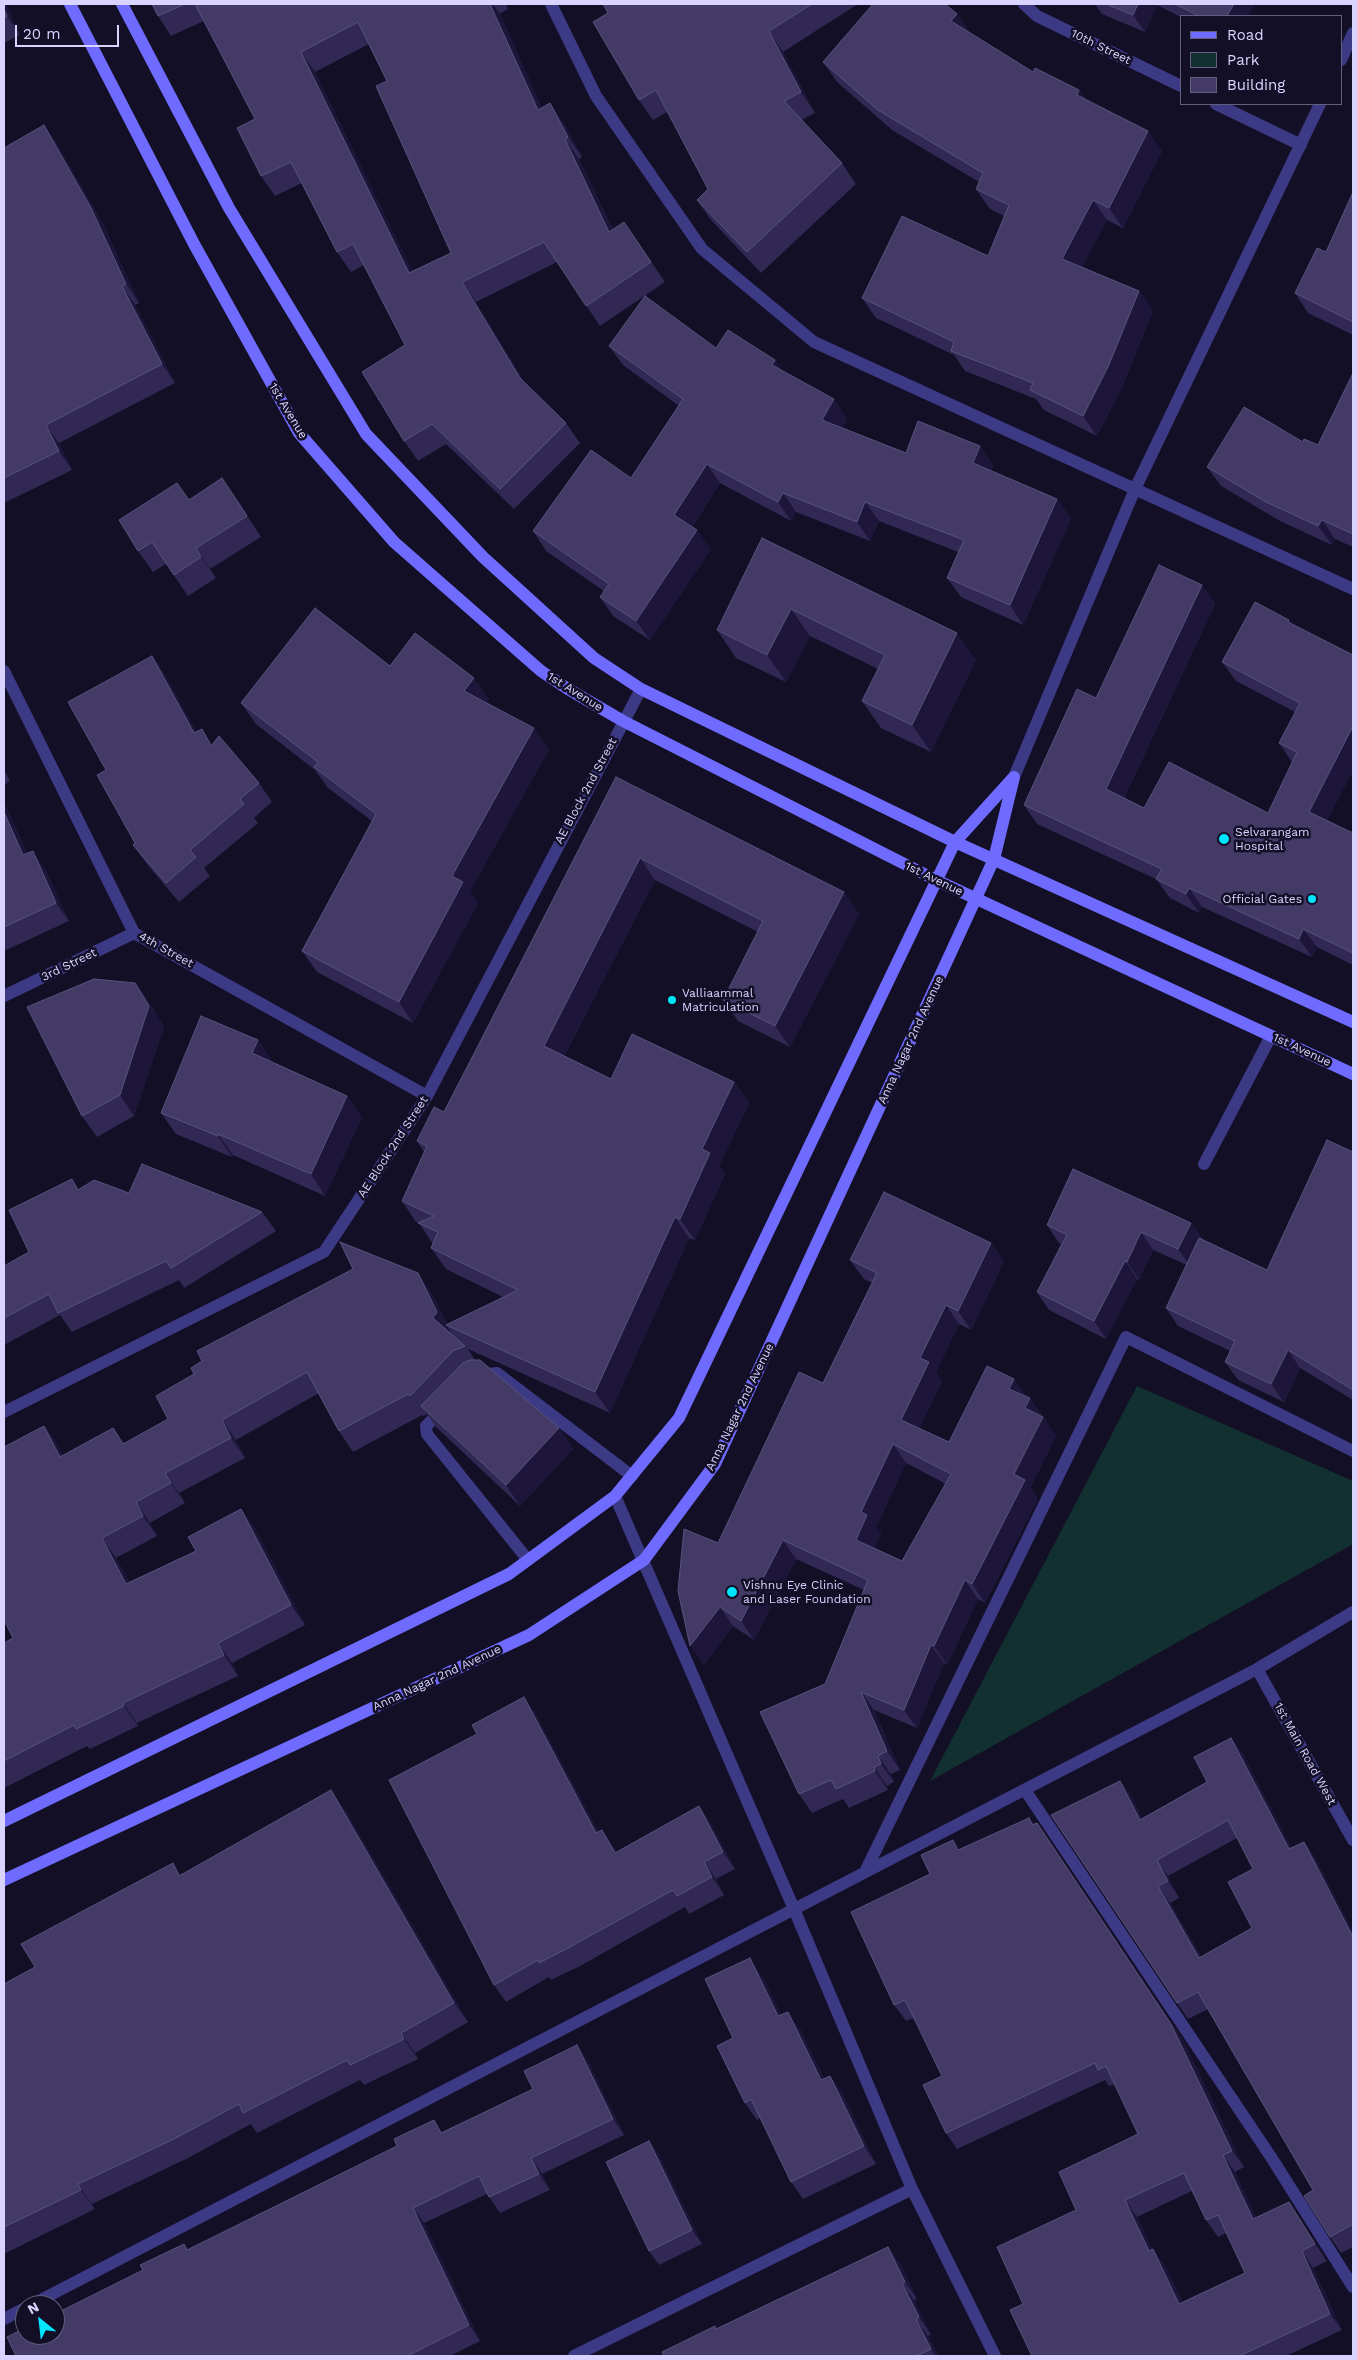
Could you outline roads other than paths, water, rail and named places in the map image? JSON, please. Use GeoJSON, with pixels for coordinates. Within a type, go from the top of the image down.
{"type":"FeatureCollection","features":[{"type":"Feature","properties":{"kind":"main road","name":"1st Avenue"},"geometry":{"type":"LineString","coordinates":[[70,4],[194,244],[299,433],[394,542],[541,671],[623,721],[936,880],[1353,1074]]}},
{"type":"Feature","properties":{"kind":"main road"},"geometry":{"type":"LineString","coordinates":[[122,4],[229,208],[366,434],[490,563],[594,658],[641,689],[955,842],[1353,1022]]}},
{"type":"Feature","properties":{"kind":"main road"},"geometry":{"type":"LineString","coordinates":[[4,1821],[509,1574],[615,1496],[679,1418],[955,842],[1014,777]]}},
{"type":"Feature","properties":{"kind":"main road","name":"Anna Nagar 2nd Avenue"},"geometry":{"type":"LineString","coordinates":[[4,1880],[529,1635],[644,1560],[715,1464],[994,859],[1014,777]]}},
{"type":"Feature","properties":{"kind":"street"},"geometry":{"type":"LineString","coordinates":[[551,4],[596,96],[702,249],[814,342],[1353,589]]}},
{"type":"Feature","properties":{"kind":"street","name":"10th Street"},"geometry":{"type":"LineString","coordinates":[[1024,4],[1037,16],[1180,86]]}},
{"type":"Feature","properties":{"kind":"street"},"geometry":{"type":"LineString","coordinates":[[1342,58],[1353,33]]}},
{"type":"Feature","properties":{"kind":"street"},"geometry":{"type":"LineString","coordinates":[[1218,105],[1301,145]]}},
{"type":"Feature","properties":{"kind":"street"},"geometry":{"type":"LineString","coordinates":[[1014,777],[1135,489],[1320,105]]}},
{"type":"Feature","properties":{"kind":"street","name":"4th Street"},"geometry":{"type":"LineString","coordinates":[[4,671],[134,933],[427,1096]]}},
{"type":"Feature","properties":{"kind":"street","name":"AE Block 2nd Street"},"geometry":{"type":"LineString","coordinates":[[4,1412],[324,1252],[427,1096],[641,689]]}},
{"type":"Feature","properties":{"kind":"street","name":"3rd Street"},"geometry":{"type":"LineString","coordinates":[[4,996],[134,933]]}},
{"type":"Feature","properties":{"kind":"street"},"geometry":{"type":"LineString","coordinates":[[1204,1164],[1271,1036]]}},
{"type":"Feature","properties":{"kind":"street"},"geometry":{"type":"LineString","coordinates":[[865,1872],[1126,1337],[1353,1451]]}},
{"type":"Feature","properties":{"kind":"street"},"geometry":{"type":"LineString","coordinates":[[466,1384],[473,1377],[483,1373],[498,1373],[632,1476]]}},
{"type":"Feature","properties":{"kind":"street"},"geometry":{"type":"LineString","coordinates":[[453,1398],[426,1426],[427,1434],[528,1560]]}},
{"type":"Feature","properties":{"kind":"street"},"geometry":{"type":"LineString","coordinates":[[615,1496],[794,1909],[912,2189],[994,2356]]}},
{"type":"Feature","properties":{"kind":"street"},"geometry":{"type":"LineString","coordinates":[[51,2295],[1258,1669],[1353,1612]]}},
{"type":"Feature","properties":{"kind":"street","name":"1st Main Road West"},"geometry":{"type":"LineString","coordinates":[[1258,1669],[1353,1840]]}},
{"type":"Feature","properties":{"kind":"street"},"geometry":{"type":"LineString","coordinates":[[1025,1790],[1272,2157],[1353,2287]]}},
{"type":"Feature","properties":{"kind":"street"},"geometry":{"type":"LineString","coordinates":[[574,2356],[912,2189]]}},
{"type":"Feature","properties":{"kind":"place","name":"Selvarangam Hospital"},"geometry":{"type":"Point","coordinates":[1224,839]}},
{"type":"Feature","properties":{"kind":"place","name":"Official Gates"},"geometry":{"type":"Point","coordinates":[1312,899]}},
{"type":"Feature","properties":{"kind":"place","name":"Valliaammal Matriculation"},"geometry":{"type":"Point","coordinates":[672,1000]}},
{"type":"Feature","properties":{"kind":"place","name":"Vishnu Eye Clinic and Laser Foundation"},"geometry":{"type":"Point","coordinates":[732,1592]}}]}
